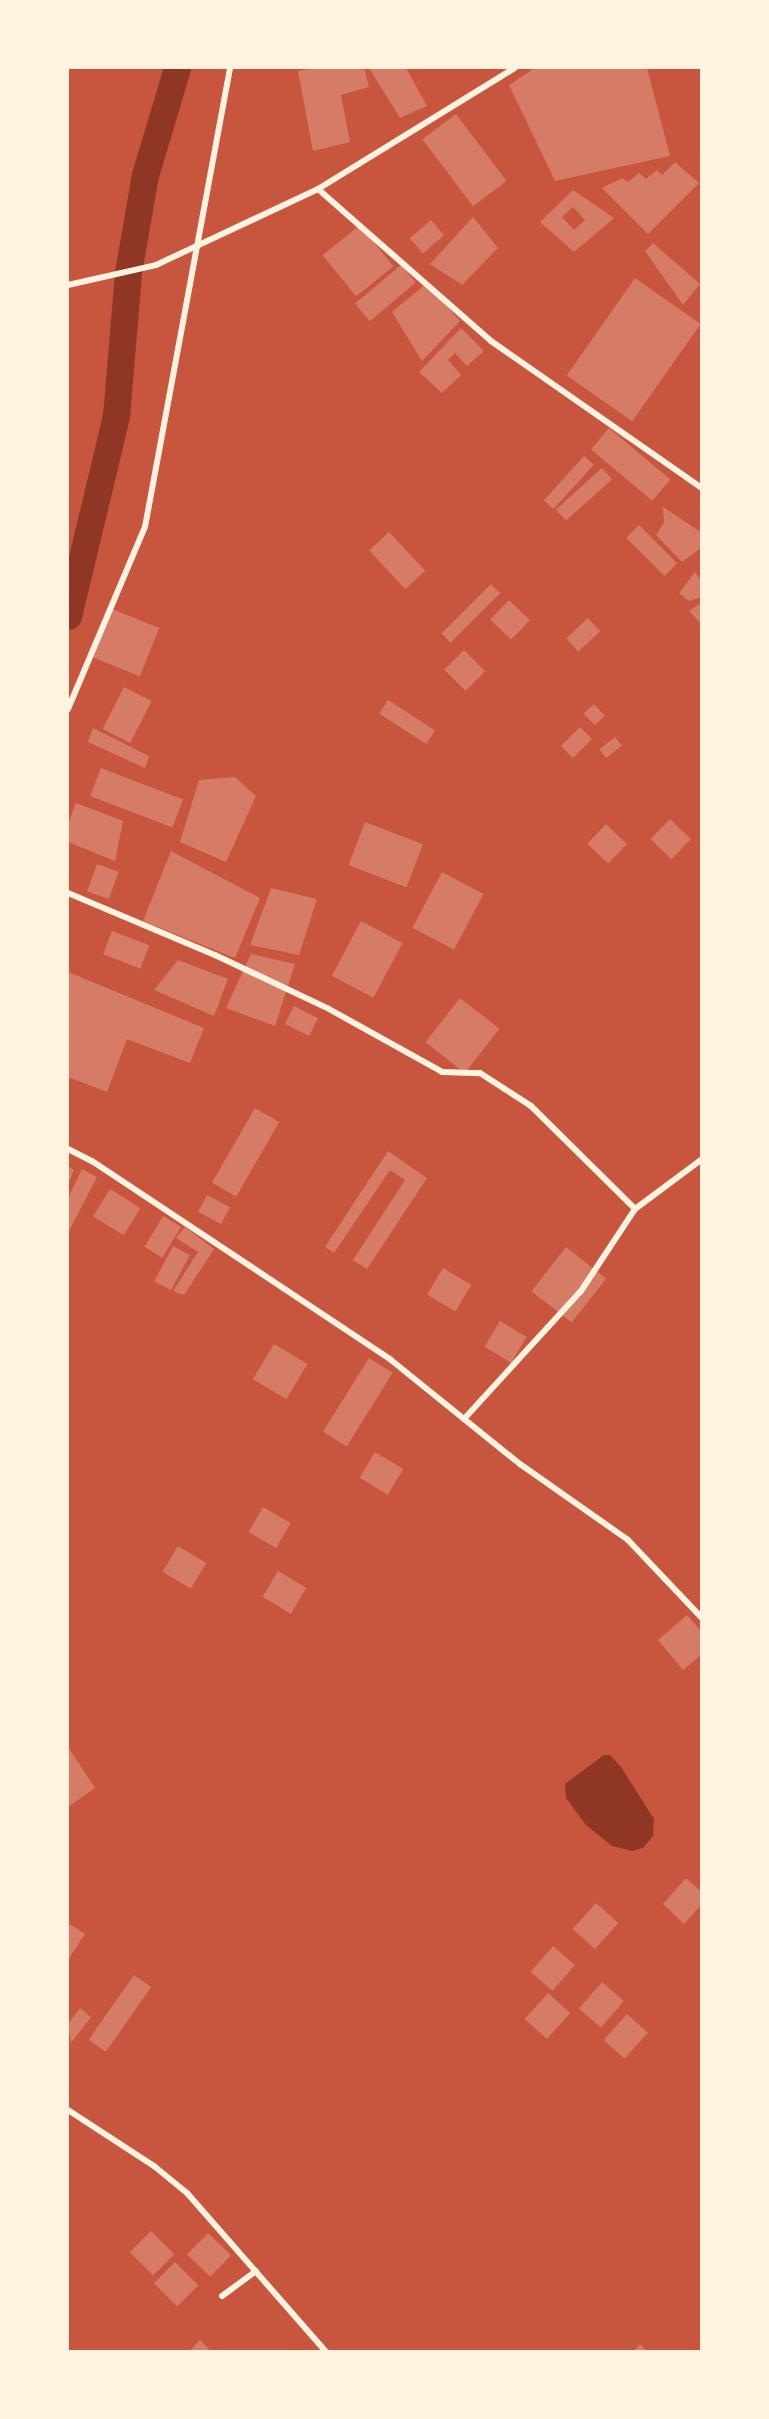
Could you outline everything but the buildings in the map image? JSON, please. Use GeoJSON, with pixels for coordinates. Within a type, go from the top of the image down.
{"type":"FeatureCollection","features":[{"type":"Feature","properties":{"kind":"street"},"geometry":{"type":"LineString","coordinates":[[68,709],[145,527],[230,68]]}},
{"type":"Feature","properties":{"kind":"street"},"geometry":{"type":"LineString","coordinates":[[68,285],[156,266],[318,189],[515,68]]}},
{"type":"Feature","properties":{"kind":"street"},"geometry":{"type":"LineString","coordinates":[[318,189],[491,341],[702,488]]}},
{"type":"Feature","properties":{"kind":"street"},"geometry":{"type":"LineString","coordinates":[[68,893],[277,984],[392,1041],[442,1072],[480,1073],[531,1106],[635,1209]]}},
{"type":"Feature","properties":{"kind":"street"},"geometry":{"type":"LineString","coordinates":[[68,1149],[92,1161],[391,1360],[529,1471],[628,1539],[702,1618]]}},
{"type":"Feature","properties":{"kind":"street"},"geometry":{"type":"LineString","coordinates":[[464,1419],[581,1291],[635,1209],[702,1159]]}},
{"type":"Feature","properties":{"kind":"street"},"geometry":{"type":"LineString","coordinates":[[68,2110],[162,2173],[207,2213],[326,2352]]}},
{"type":"Feature","properties":{"kind":"street"},"geometry":{"type":"LineString","coordinates":[[222,2296],[256,2271]]}},
{"type":"Feature","properties":{"kind":"shaded area"},"geometry":{"type":"Polygon","coordinates":[[[604,1755],[610,1755],[621,1767],[654,1819],[653,1836],[643,1848],[632,1851],[612,1846],[586,1825],[566,1798],[565,1784],[604,1755]]]}},
{"type":"Feature","properties":{"kind":"waterway"},"geometry":{"type":"LineString","coordinates":[[68,616],[116,416],[128,272],[145,175],[177,68]]}}]}
